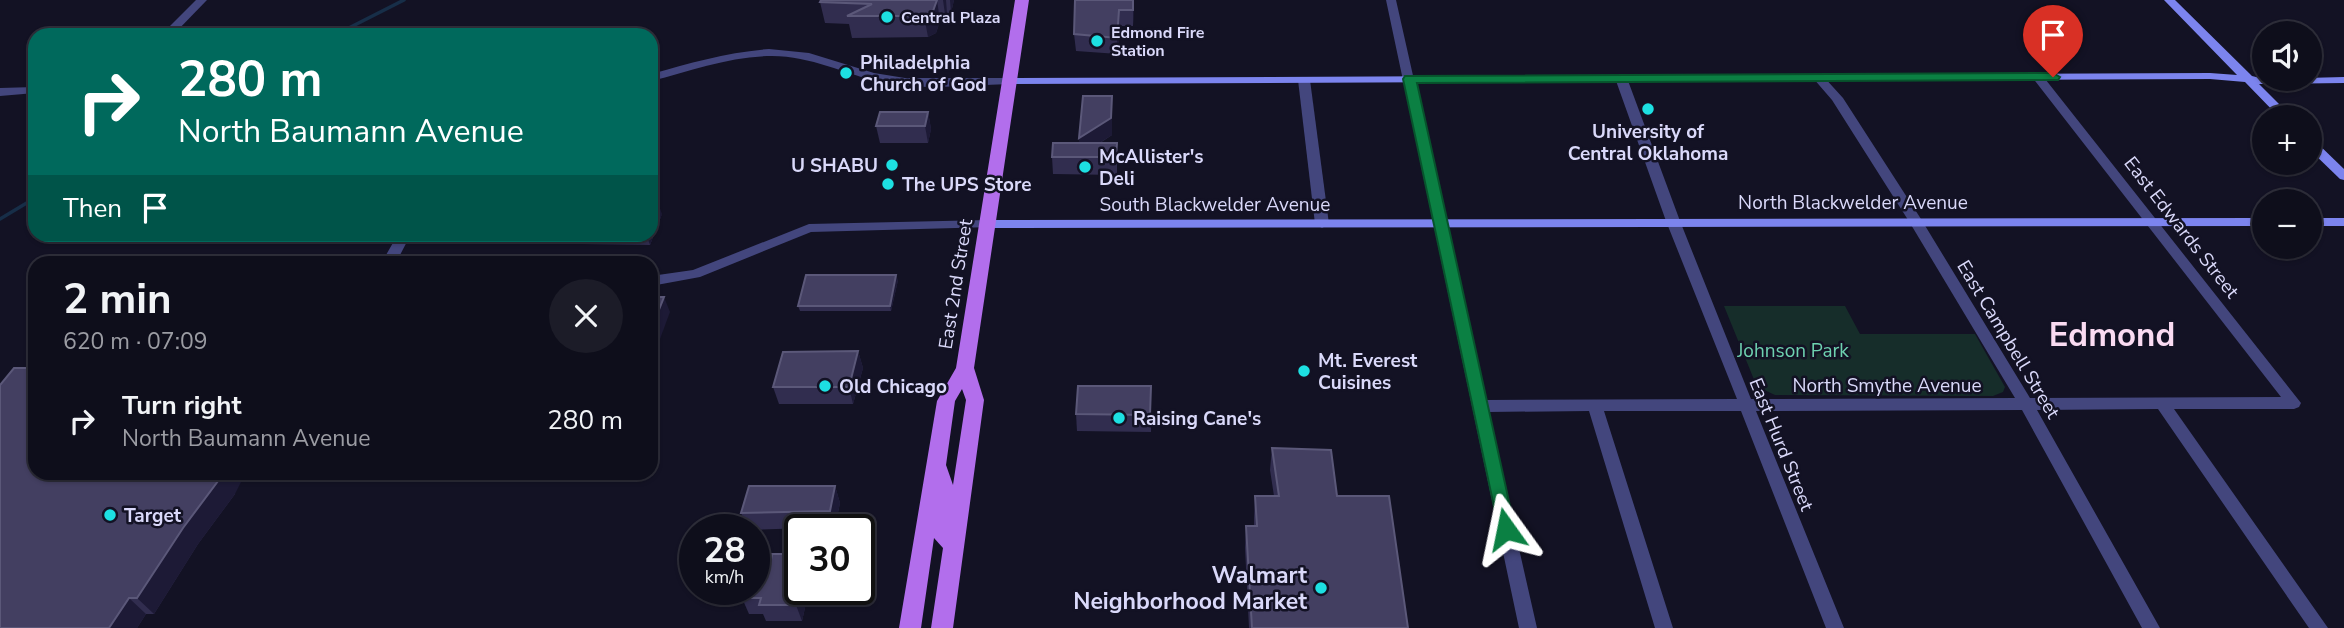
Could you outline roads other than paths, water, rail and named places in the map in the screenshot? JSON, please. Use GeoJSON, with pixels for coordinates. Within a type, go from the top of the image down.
{"type":"FeatureCollection","features":[{"type":"Feature","properties":{"kind":"main road","name":"East 2nd Street"},"geometry":{"type":"LineString","coordinates":[[909,628],[946,401],[965,368],[1022,0]]}},
{"type":"Feature","properties":{"kind":"main road","name":"East 2nd Street"},"geometry":{"type":"LineString","coordinates":[[942,628],[975,400],[965,368]]}},
{"type":"Feature","properties":{"kind":"main road"},"geometry":{"type":"LineString","coordinates":[[936,464],[945,491],[943,535],[954,545]]}},
{"type":"Feature","properties":{"kind":"street"},"geometry":{"type":"LineString","coordinates":[[174,28],[202,0]]}},
{"type":"Feature","properties":{"kind":"street"},"geometry":{"type":"LineString","coordinates":[[1391,0],[1442,223],[1528,628]]}},
{"type":"Feature","properties":{"kind":"street"},"geometry":{"type":"LineString","coordinates":[[2168,0],[2274,105]]}},
{"type":"Feature","properties":{"kind":"street"},"geometry":{"type":"LineString","coordinates":[[658,76],[733,56],[784,53],[820,58],[862,74],[893,81],[2210,76],[2250,80],[2344,80]]}},
{"type":"Feature","properties":{"kind":"street","name":"East Edwards Street"},"geometry":{"type":"LineString","coordinates":[[2038,77],[2294,403]]}},
{"type":"Feature","properties":{"kind":"street","name":"East Hurd Street"},"geometry":{"type":"LineString","coordinates":[[1620,78],[1673,221],[1835,628]]}},
{"type":"Feature","properties":{"kind":"street","name":"East Campbell Street"},"geometry":{"type":"LineString","coordinates":[[1819,78],[1836,98],[1916,222],[2026,404],[2151,628]]}},
{"type":"Feature","properties":{"kind":"street"},"geometry":{"type":"LineString","coordinates":[[1304,79],[1322,224]]}},
{"type":"Feature","properties":{"kind":"street"},"geometry":{"type":"LineString","coordinates":[[0,92],[28,90]]}},
{"type":"Feature","properties":{"kind":"street"},"geometry":{"type":"LineString","coordinates":[[2322,155],[2344,176]]}},
{"type":"Feature","properties":{"kind":"street","name":"North Blackwelder Avenue"},"geometry":{"type":"LineString","coordinates":[[1442,223],[2252,222]]}},
{"type":"Feature","properties":{"kind":"street"},"geometry":{"type":"LineString","coordinates":[[2322,222],[2344,222]]}},
{"type":"Feature","properties":{"kind":"street","name":"South Blackwelder Avenue"},"geometry":{"type":"LineString","coordinates":[[987,224],[1442,223]]}},
{"type":"Feature","properties":{"kind":"street"},"geometry":{"type":"LineString","coordinates":[[658,280],[695,274],[717,262],[809,228],[987,224]]}},
{"type":"Feature","properties":{"kind":"street","name":"North Smythe Avenue"},"geometry":{"type":"LineString","coordinates":[[1479,406],[2164,406],[2294,403]]}},
{"type":"Feature","properties":{"kind":"street"},"geometry":{"type":"LineString","coordinates":[[1595,405],[1664,628]]}},
{"type":"Feature","properties":{"kind":"street"},"geometry":{"type":"LineString","coordinates":[[2164,406],[2319,628]]}},
{"type":"Feature","properties":{"kind":"waterway"},"geometry":{"type":"LineString","coordinates":[[349,28],[404,0]]}},
{"type":"Feature","properties":{"kind":"waterway"},"geometry":{"type":"LineString","coordinates":[[0,219],[28,202]]}},
{"type":"Feature","properties":{"kind":"place","name":"Central Plaza"},"geometry":{"type":"Point","coordinates":[887,17]}},
{"type":"Feature","properties":{"kind":"place","name":"Edmond Fire Station"},"geometry":{"type":"Point","coordinates":[1097,41]}},
{"type":"Feature","properties":{"kind":"place","name":"Philadelphia Church of God"},"geometry":{"type":"Point","coordinates":[846,73]}},
{"type":"Feature","properties":{"kind":"place","name":"University of Central Oklahoma"},"geometry":{"type":"Point","coordinates":[1648,109]}},
{"type":"Feature","properties":{"kind":"place","name":"U SHABU"},"geometry":{"type":"Point","coordinates":[892,165]}},
{"type":"Feature","properties":{"kind":"place","name":"McAllister's Deli"},"geometry":{"type":"Point","coordinates":[1085,167]}},
{"type":"Feature","properties":{"kind":"place","name":"The UPS Store"},"geometry":{"type":"Point","coordinates":[888,184]}},
{"type":"Feature","properties":{"kind":"place","name":"Mt. Everest Cuisines"},"geometry":{"type":"Point","coordinates":[1304,371]}},
{"type":"Feature","properties":{"kind":"place","name":"Old Chicago"},"geometry":{"type":"Point","coordinates":[825,386]}},
{"type":"Feature","properties":{"kind":"place","name":"Raising Cane's"},"geometry":{"type":"Point","coordinates":[1119,418]}},
{"type":"Feature","properties":{"kind":"place","name":"Target"},"geometry":{"type":"Point","coordinates":[110,515]}},
{"type":"Feature","properties":{"kind":"place","name":"Walmart Neighborhood Market"},"geometry":{"type":"Point","coordinates":[1321,588]}},
{"type":"Feature","properties":{"kind":"district","name":"Edmond"},"geometry":{"type":"Point","coordinates":[2112,334]}},
{"type":"Feature","properties":{"kind":"park label","name":"Johnson Park"},"geometry":{"type":"Point","coordinates":[1793,350]}}]}
